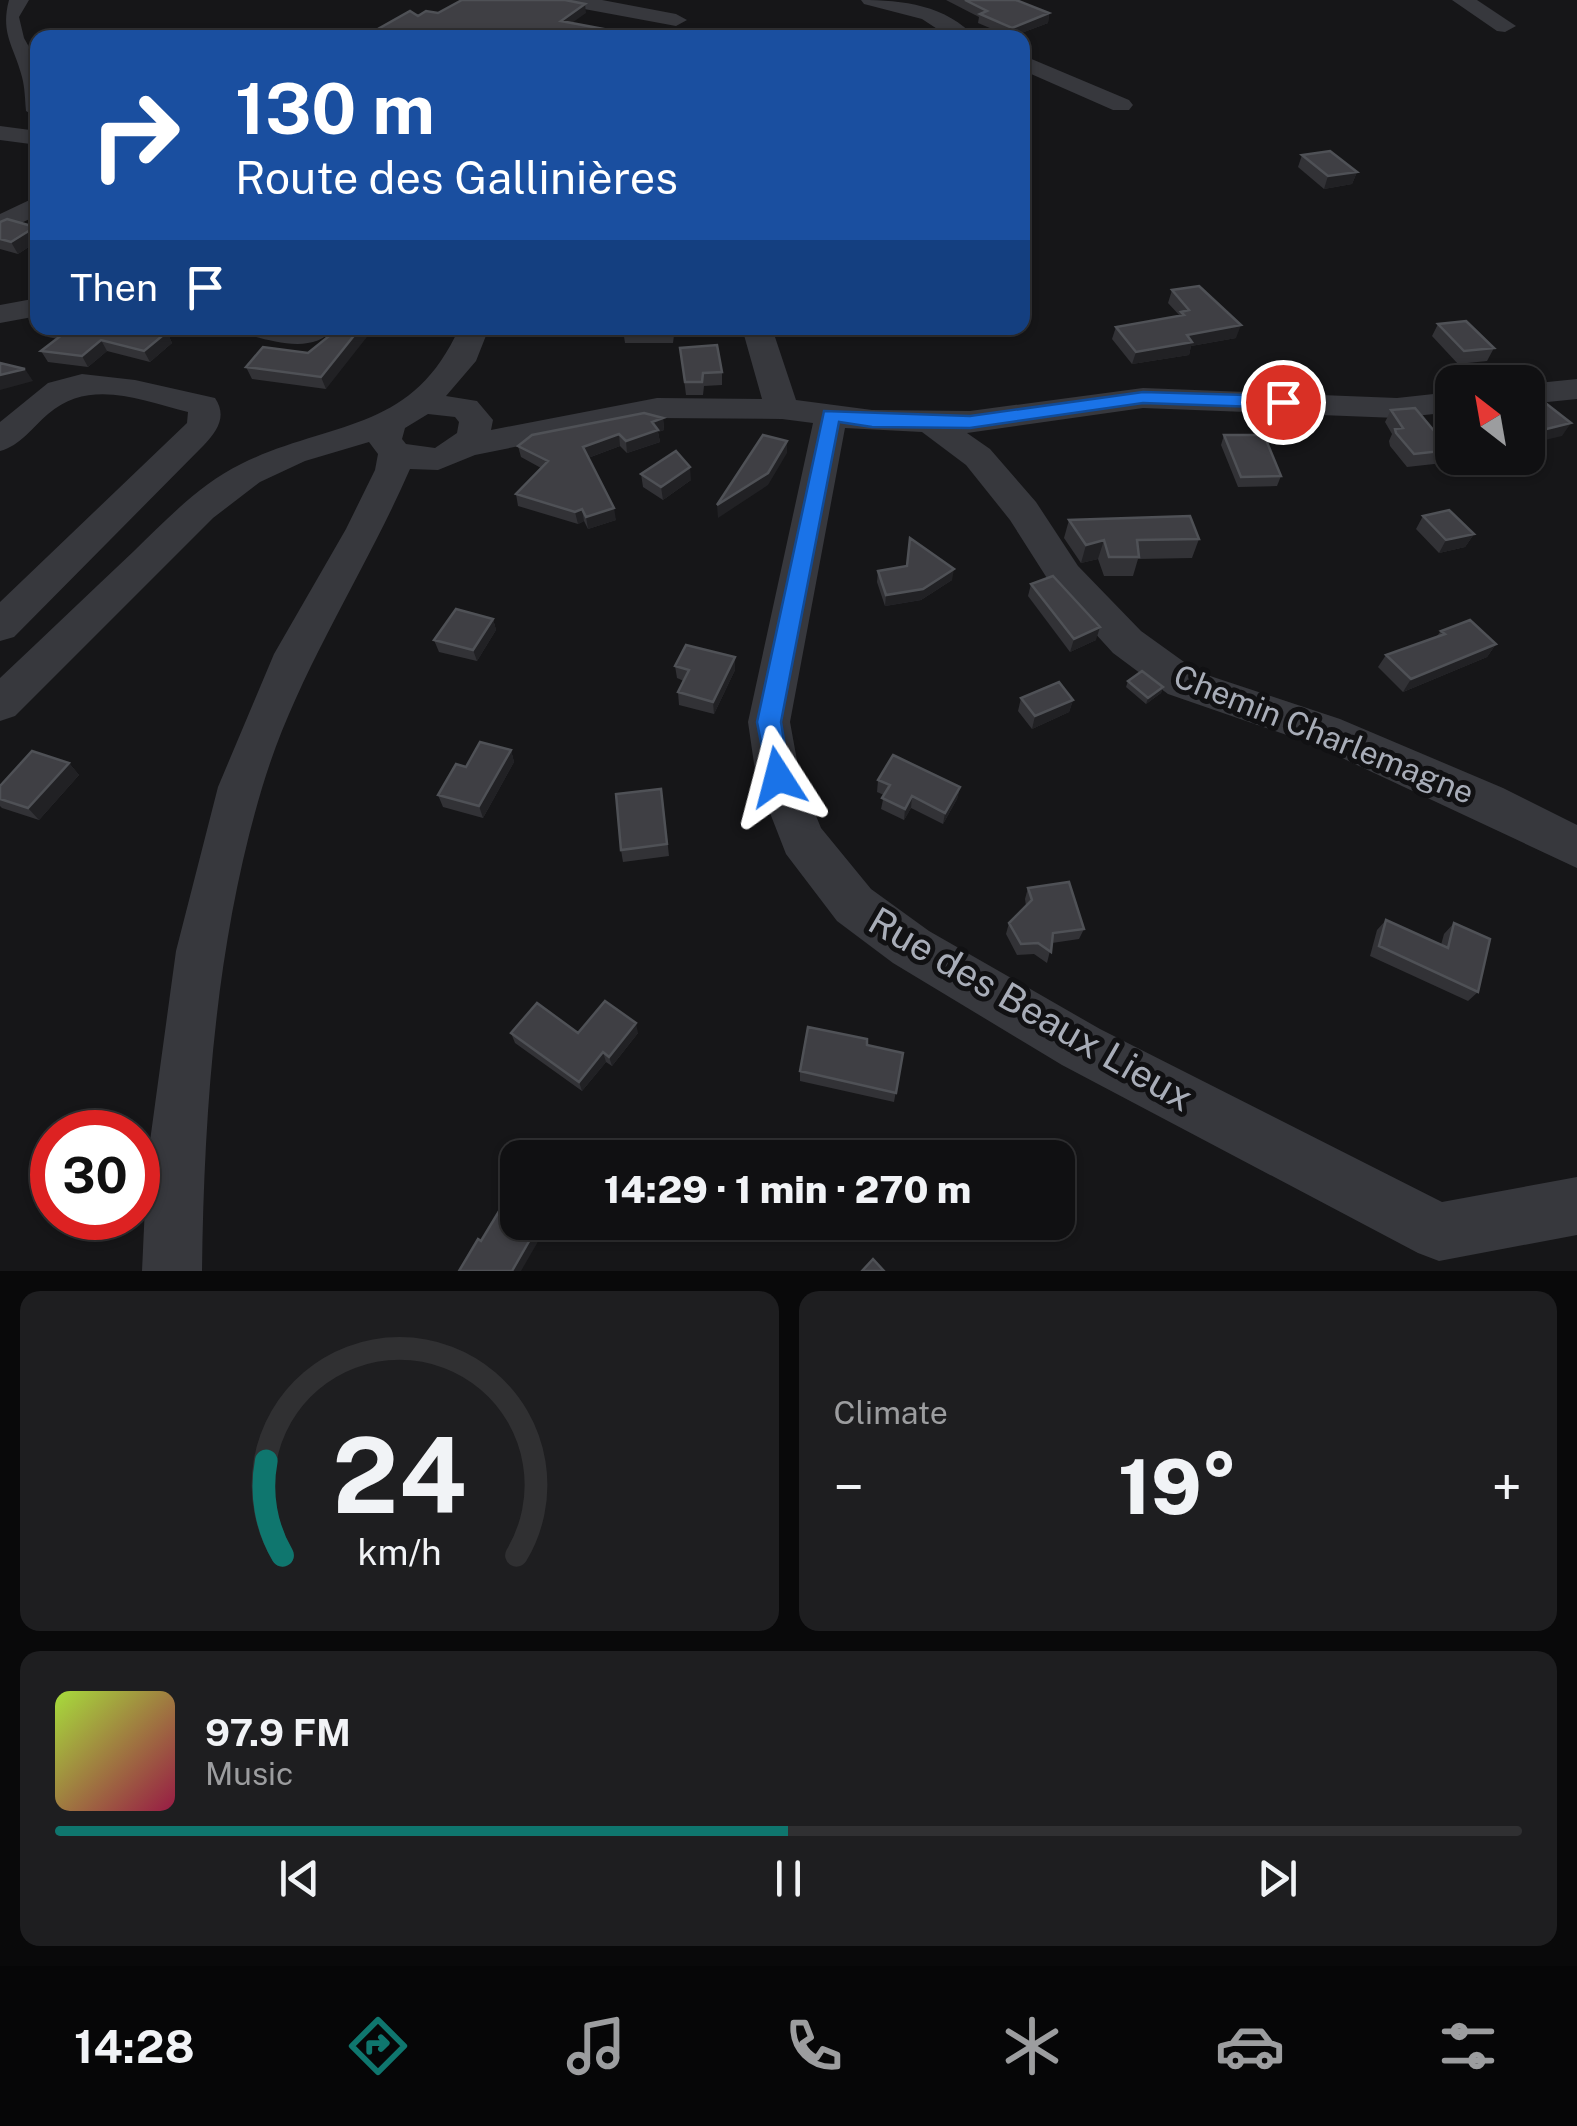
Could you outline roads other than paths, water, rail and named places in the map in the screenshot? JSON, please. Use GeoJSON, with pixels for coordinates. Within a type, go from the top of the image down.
{"type":"FeatureCollection","features":[{"type":"Feature","properties":{"kind":"street"},"geometry":{"type":"LineString","coordinates":[[19,0],[8,17],[30,69]]}},
{"type":"Feature","properties":{"kind":"street"},"geometry":{"type":"LineString","coordinates":[[568,0],[682,15],[667,30]]}},
{"type":"Feature","properties":{"kind":"street"},"geometry":{"type":"LineString","coordinates":[[871,0],[929,14],[954,30]]}},
{"type":"Feature","properties":{"kind":"street"},"geometry":{"type":"LineString","coordinates":[[1462,0],[1505,26]]}},
{"type":"Feature","properties":{"kind":"street"},"geometry":{"type":"LineString","coordinates":[[1030,65],[1121,105]]}},
{"type":"Feature","properties":{"kind":"street"},"geometry":{"type":"LineString","coordinates":[[0,133],[30,137]]}},
{"type":"Feature","properties":{"kind":"street"},"geometry":{"type":"LineString","coordinates":[[0,225],[30,208]]}},
{"type":"Feature","properties":{"kind":"street"},"geometry":{"type":"LineString","coordinates":[[0,314],[30,308]]}},
{"type":"Feature","properties":{"kind":"street"},"geometry":{"type":"LineString","coordinates":[[172,1271],[174,1164],[202,951],[240,787],[294,654],[364,530],[392,470],[396,434],[460,361],[471,335]]}},
{"type":"Feature","properties":{"kind":"street"},"geometry":{"type":"LineString","coordinates":[[759,335],[782,408]]}},
{"type":"Feature","properties":{"kind":"street"},"geometry":{"type":"LineString","coordinates":[[460,361],[466,434]]}},
{"type":"Feature","properties":{"kind":"street"},"geometry":{"type":"LineString","coordinates":[[0,440],[53,395],[71,386],[92,384],[203,405],[206,413],[204,424],[184,447],[0,626]]}},
{"type":"Feature","properties":{"kind":"street"},"geometry":{"type":"LineString","coordinates":[[1545,392],[1577,389]]}},
{"type":"Feature","properties":{"kind":"street"},"geometry":{"type":"LineString","coordinates":[[396,434],[420,460],[466,434],[530,430],[658,408],[782,408],[872,421],[970,422],[1143,398],[1397,408],[1435,404]]}},
{"type":"Feature","properties":{"kind":"street"},"geometry":{"type":"LineString","coordinates":[[0,704],[200,509],[248,474],[293,453],[396,434],[453,404],[466,434]]}},
{"type":"Feature","properties":{"kind":"street","name":"Rue des Beaux Lieux"},"geometry":{"type":"LineString","coordinates":[[831,415],[769,722],[778,777],[802,840],[854,905],[911,947],[1081,1047],[1439,1232],[1577,1206]]}},
{"type":"Feature","properties":{"kind":"street","name":"Chemin Charlemagne"},"geometry":{"type":"LineString","coordinates":[[929,421],[978,458],[1024,511],[1065,576],[1127,642],[1183,683],[1325,731],[1487,802],[1577,848]]}},
{"type":"Feature","properties":{"kind":"street"},"geometry":{"type":"LineString","coordinates":[[364,530],[419,474],[466,434]]}}]}
